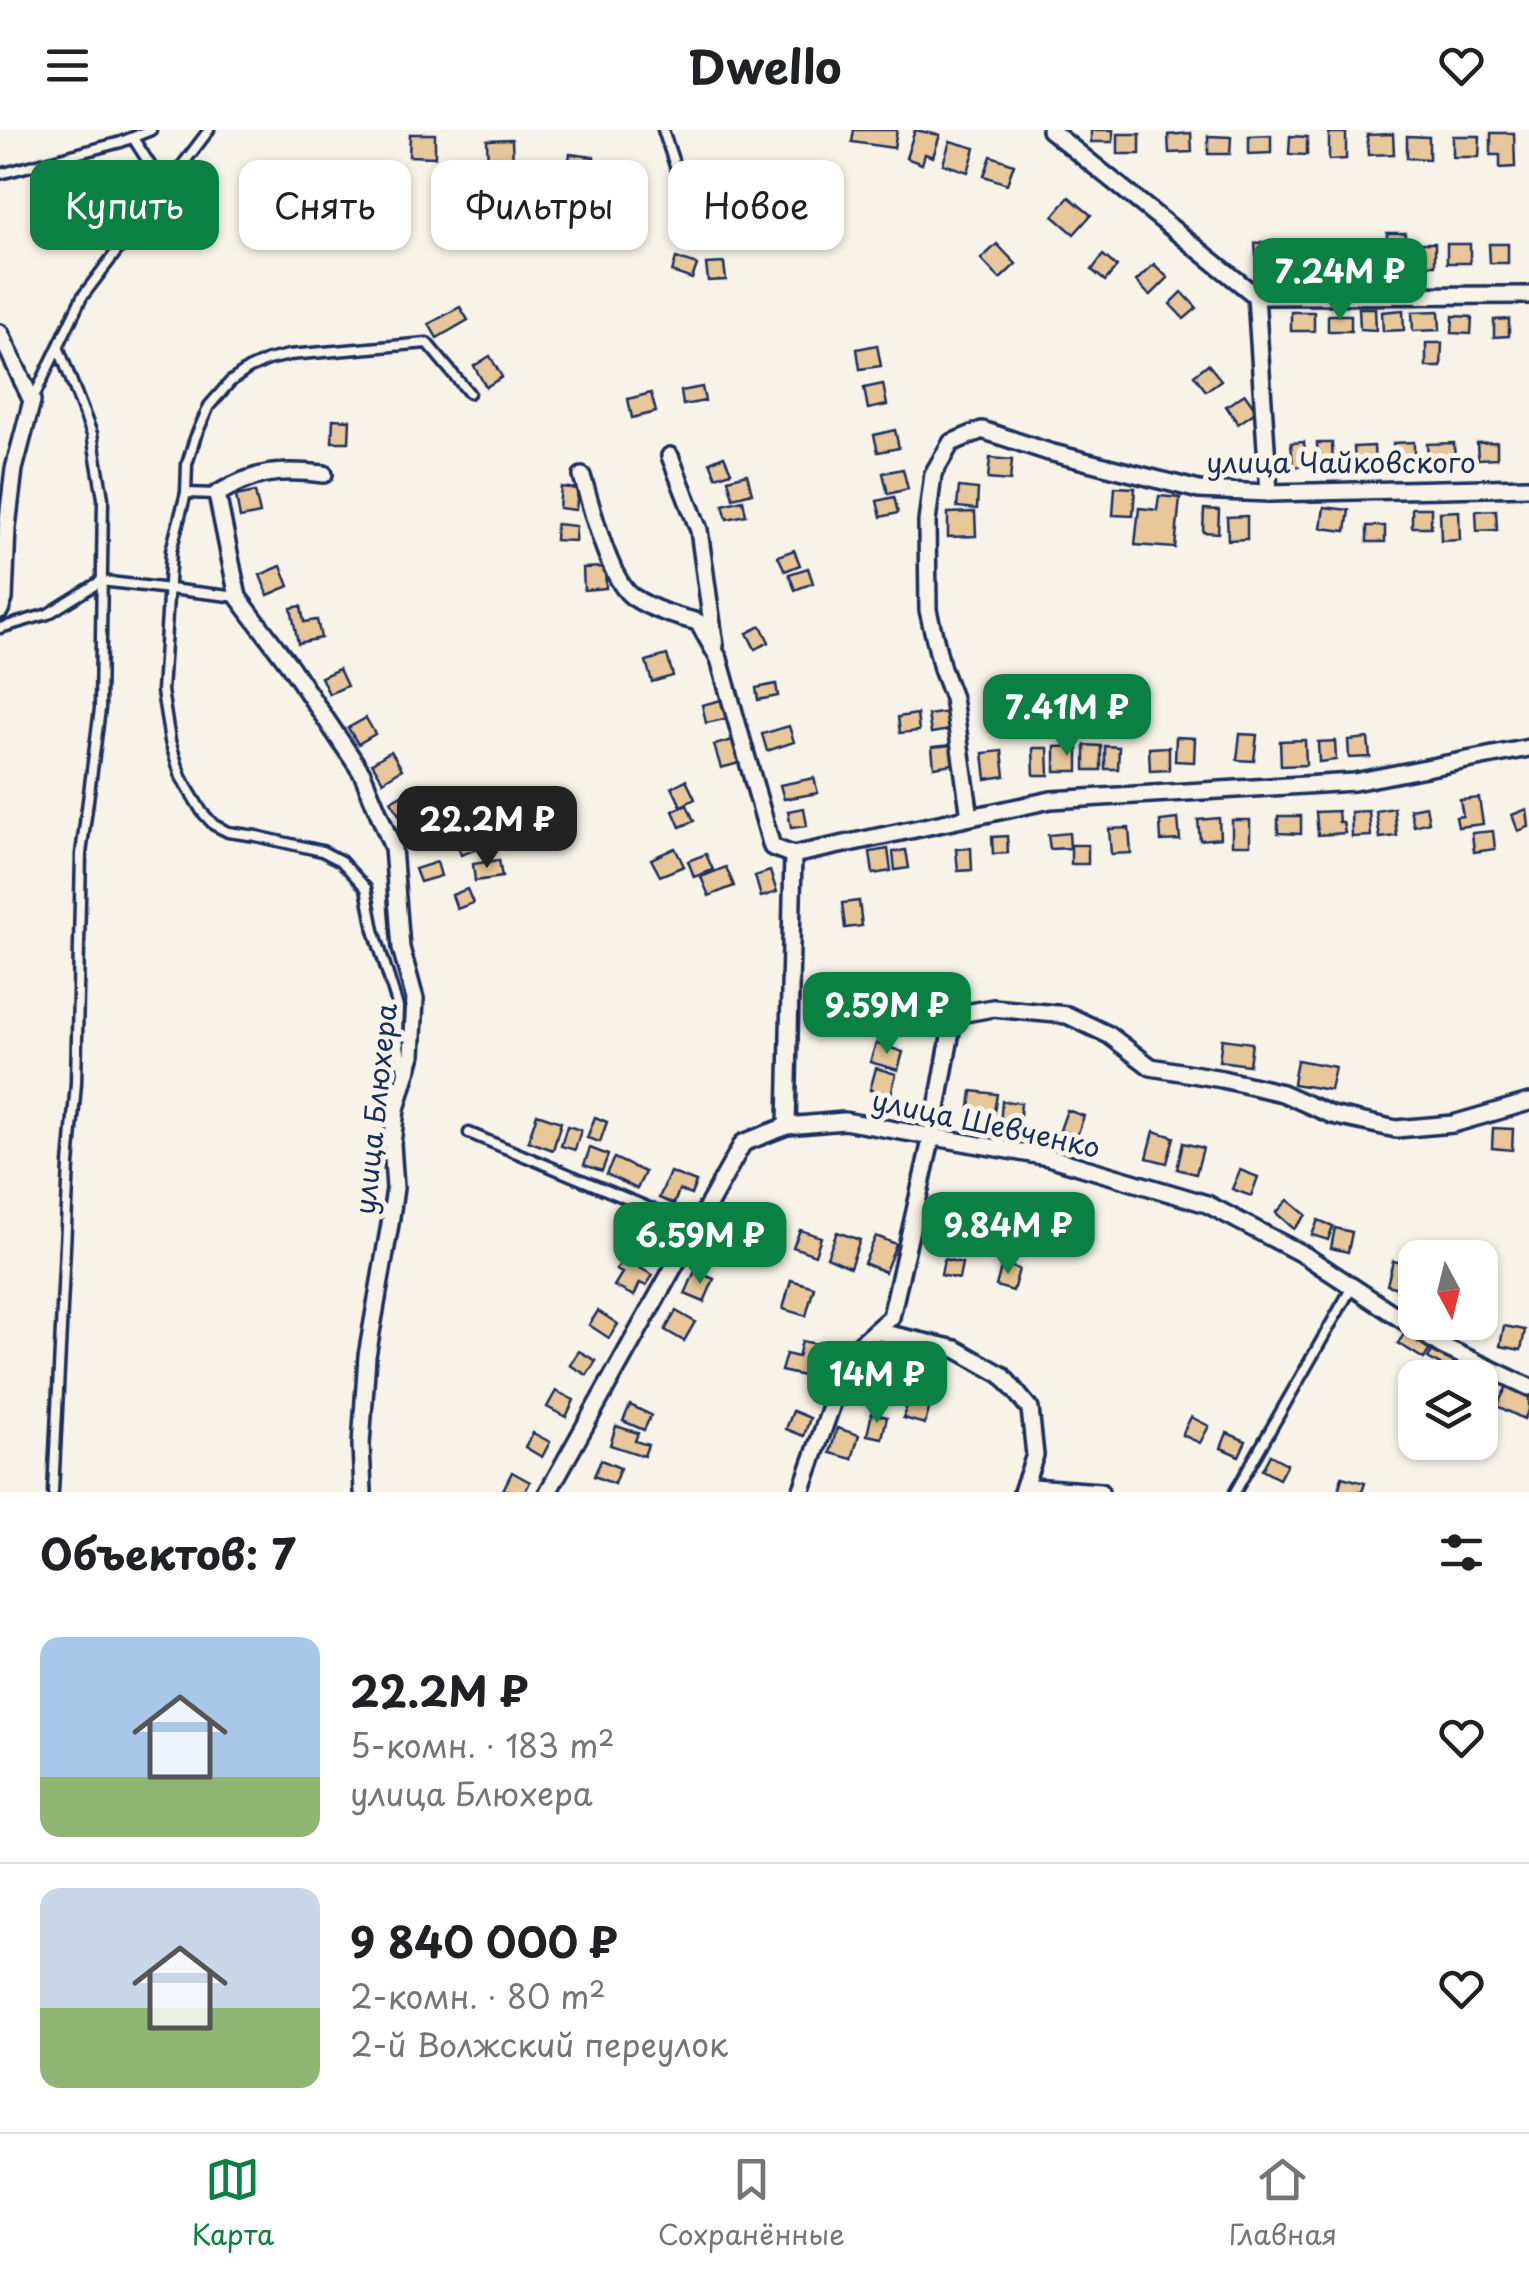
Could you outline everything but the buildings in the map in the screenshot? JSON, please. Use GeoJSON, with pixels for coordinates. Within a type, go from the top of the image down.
{"type":"FeatureCollection","features":[{"type":"Feature","properties":{"kind":"street"},"geometry":{"type":"LineString","coordinates":[[1050,130],[1256,296],[1529,295]]}},
{"type":"Feature","properties":{"kind":"street"},"geometry":{"type":"LineString","coordinates":[[1256,296],[1269,493]]}},
{"type":"Feature","properties":{"kind":"street"},"geometry":{"type":"LineString","coordinates":[[0,333],[32,401],[14,469],[4,529],[4,599],[0,610]]}},
{"type":"Feature","properties":{"kind":"street","name":"улица Чайковского"},"geometry":{"type":"LineString","coordinates":[[970,817],[953,698],[928,610],[927,522],[933,474],[951,443],[982,430],[1050,452],[1199,490],[1269,493],[1529,487]]}},
{"type":"Feature","properties":{"kind":"street"},"geometry":{"type":"LineString","coordinates":[[670,456],[699,530],[717,654],[772,846],[792,855],[1051,800],[1354,782],[1529,748]]}},
{"type":"Feature","properties":{"kind":"street"},"geometry":{"type":"LineString","coordinates":[[238,597],[217,494],[238,481],[286,470],[324,474]]}},
{"type":"Feature","properties":{"kind":"street"},"geometry":{"type":"LineString","coordinates":[[582,476],[616,576],[629,595],[661,612],[698,622],[717,654]]}},
{"type":"Feature","properties":{"kind":"street","name":"улица Блюхера"},"geometry":{"type":"LineString","coordinates":[[238,597],[362,774],[394,848],[401,948],[415,999],[412,1055],[396,1109],[392,1144],[395,1188],[367,1356],[361,1445],[363,1492]]}},
{"type":"Feature","properties":{"kind":"street"},"geometry":{"type":"LineString","coordinates":[[787,1126],[792,855]]}},
{"type":"Feature","properties":{"kind":"street"},"geometry":{"type":"LineString","coordinates":[[802,1492],[850,1354],[891,1317],[932,1136],[954,1015],[993,1008],[1067,1015],[1110,1035],[1151,1067],[1282,1093],[1332,1116],[1396,1129],[1452,1124],[1529,1102]]}},
{"type":"Feature","properties":{"kind":"street","name":"улица Шевченко"},"geometry":{"type":"LineString","coordinates":[[696,1228],[743,1143],[787,1126],[844,1121],[1048,1156],[1207,1204],[1306,1256],[1442,1346],[1529,1387]]}},
{"type":"Feature","properties":{"kind":"street"},"geometry":{"type":"LineString","coordinates":[[548,1492],[696,1228]]}},
{"type":"Feature","properties":{"kind":"street"},"geometry":{"type":"LineString","coordinates":[[875,1331],[956,1348],[1002,1375],[1030,1410],[1034,1455],[1028,1489],[1100,1492]]}},
{"type":"Feature","properties":{"kind":"lane"},"geometry":{"type":"LineString","coordinates":[[0,174],[151,130]]}},
{"type":"Feature","properties":{"kind":"lane"},"geometry":{"type":"LineString","coordinates":[[186,160],[209,130]]}},
{"type":"Feature","properties":{"kind":"lane"},"geometry":{"type":"LineString","coordinates":[[663,130],[674,160]]}},
{"type":"Feature","properties":{"kind":"lane"},"geometry":{"type":"LineString","coordinates":[[133,138],[147,160]]}},
{"type":"Feature","properties":{"kind":"lane"},"geometry":{"type":"LineString","coordinates":[[32,401],[82,297],[118,250]]}},
{"type":"Feature","properties":{"kind":"lane"},"geometry":{"type":"LineString","coordinates":[[404,1081],[397,1032],[398,1006],[374,930],[366,888],[340,861],[322,851],[228,832],[214,825],[181,778],[162,691],[171,551],[186,493],[187,464],[194,438],[209,406],[230,382],[248,370],[268,360],[323,351],[427,343],[469,393]]}},
{"type":"Feature","properties":{"kind":"lane"},"geometry":{"type":"LineString","coordinates":[[53,1492],[76,1083],[80,854],[100,709],[104,498],[92,434],[59,348]]}},
{"type":"Feature","properties":{"kind":"lane"},"geometry":{"type":"LineString","coordinates":[[186,493],[217,494]]}},
{"type":"Feature","properties":{"kind":"lane"},"geometry":{"type":"LineString","coordinates":[[0,628],[48,614],[101,581],[238,597]]}},
{"type":"Feature","properties":{"kind":"lane"},"geometry":{"type":"LineString","coordinates":[[469,1133],[696,1228]]}},
{"type":"Feature","properties":{"kind":"lane"},"geometry":{"type":"LineString","coordinates":[[1235,1492],[1352,1287]]}}]}
